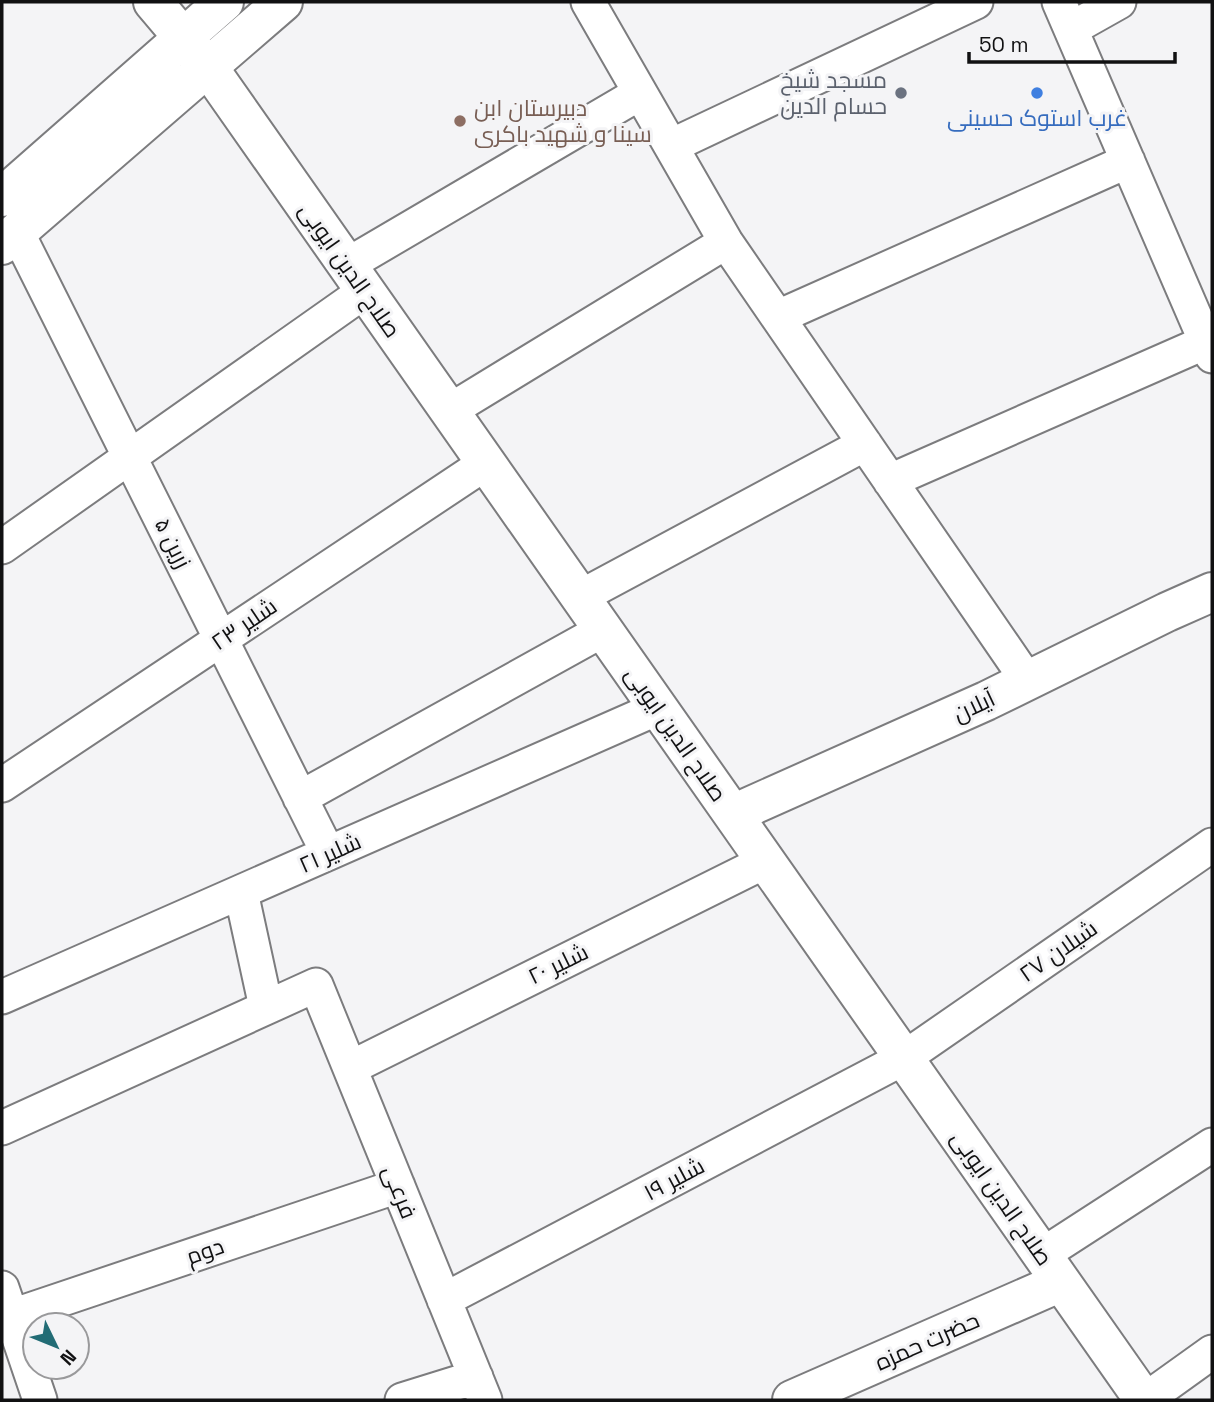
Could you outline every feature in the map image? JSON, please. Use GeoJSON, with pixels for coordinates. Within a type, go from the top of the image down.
{"type":"FeatureCollection","features":[{"type":"Feature","properties":{"kind":"street","name":"صلاح الدین ایوبی"},"geometry":{"type":"LineString","coordinates":[[153,2],[208,67],[1145,1400]]}},
{"type":"Feature","properties":{"kind":"street"},"geometry":{"type":"LineString","coordinates":[[2,197],[224,2]]}},
{"type":"Feature","properties":{"kind":"street"},"geometry":{"type":"LineString","coordinates":[[9,239],[283,2]]}},
{"type":"Feature","properties":{"kind":"street"},"geometry":{"type":"LineString","coordinates":[[671,146],[976,2]]}},
{"type":"Feature","properties":{"kind":"street"},"geometry":{"type":"LineString","coordinates":[[890,481],[1209,349],[1065,15],[1119,2]]}},
{"type":"Feature","properties":{"kind":"street"},"geometry":{"type":"LineString","coordinates":[[602,8],[640,93],[726,242],[1027,680]]}},
{"type":"Feature","properties":{"kind":"street"},"geometry":{"type":"LineString","coordinates":[[2,547],[130,457],[356,278],[640,93]]}},
{"type":"Feature","properties":{"kind":"street"},"geometry":{"type":"LineString","coordinates":[[778,317],[1128,161]]}},
{"type":"Feature","properties":{"kind":"street","name":"زرین ۵"},"geometry":{"type":"LineString","coordinates":[[9,239],[130,457],[328,853]]}},
{"type":"Feature","properties":{"kind":"street"},"geometry":{"type":"LineString","coordinates":[[449,411],[726,242]]}},
{"type":"Feature","properties":{"kind":"street"},"geometry":{"type":"LineString","coordinates":[[580,597],[865,444]]}},
{"type":"Feature","properties":{"kind":"street","name":"شلیر ۲۳"},"geometry":{"type":"LineString","coordinates":[[2,785],[486,463]]}},
{"type":"Feature","properties":{"kind":"street","name":"آیلان"},"geometry":{"type":"LineString","coordinates":[[733,814],[986,701],[1212,592]]}},
{"type":"Feature","properties":{"kind":"street"},"geometry":{"type":"LineString","coordinates":[[300,798],[603,630]]}},
{"type":"Feature","properties":{"kind":"street","name":"شلیر ۲۱"},"geometry":{"type":"LineString","coordinates":[[2,997],[658,708]]}},
{"type":"Feature","properties":{"kind":"street","name":"شیلان ۲۷"},"geometry":{"type":"LineString","coordinates":[[904,1058],[1212,845]]}},
{"type":"Feature","properties":{"kind":"street","name":"شلیر ۲۰"},"geometry":{"type":"LineString","coordinates":[[350,1068],[765,861]]}},
{"type":"Feature","properties":{"kind":"street"},"geometry":{"type":"LineString","coordinates":[[2,1128],[266,1007],[240,892]]}},
{"type":"Feature","properties":{"kind":"street","name":"فرعی"},"geometry":{"type":"LineString","coordinates":[[266,1007],[316,985],[480,1389]]}},
{"type":"Feature","properties":{"kind":"street","name":"شلیر ۱۹"},"geometry":{"type":"LineString","coordinates":[[444,1300],[904,1058]]}},
{"type":"Feature","properties":{"kind":"street"},"geometry":{"type":"LineString","coordinates":[[1052,1268],[1212,1144]]}},
{"type":"Feature","properties":{"kind":"street","name":"دوم"},"geometry":{"type":"LineString","coordinates":[[5,1310],[398,1186]]}},
{"type":"Feature","properties":{"kind":"street","name":"حضرت حمزه"},"geometry":{"type":"LineString","coordinates":[[792,1400],[1052,1268]]}},
{"type":"Feature","properties":{"kind":"street"},"geometry":{"type":"LineString","coordinates":[[5,1310],[40,1400]]}},
{"type":"Feature","properties":{"kind":"street"},"geometry":{"type":"LineString","coordinates":[[1145,1400],[1212,1352]]}},
{"type":"Feature","properties":{"kind":"street"},"geometry":{"type":"LineString","coordinates":[[402,1400],[480,1389]]}},
{"type":"Feature","properties":{"kind":"place","name":"مسجد شیخ حسام الدین"},"geometry":{"type":"Point","coordinates":[901,93]}},
{"type":"Feature","properties":{"kind":"place","name":"غرب استوک حسینی"},"geometry":{"type":"Point","coordinates":[1037,93]}},
{"type":"Feature","properties":{"kind":"place","name":"دبیرستان ابن سینا و شهید باکری"},"geometry":{"type":"Point","coordinates":[460,121]}}]}
